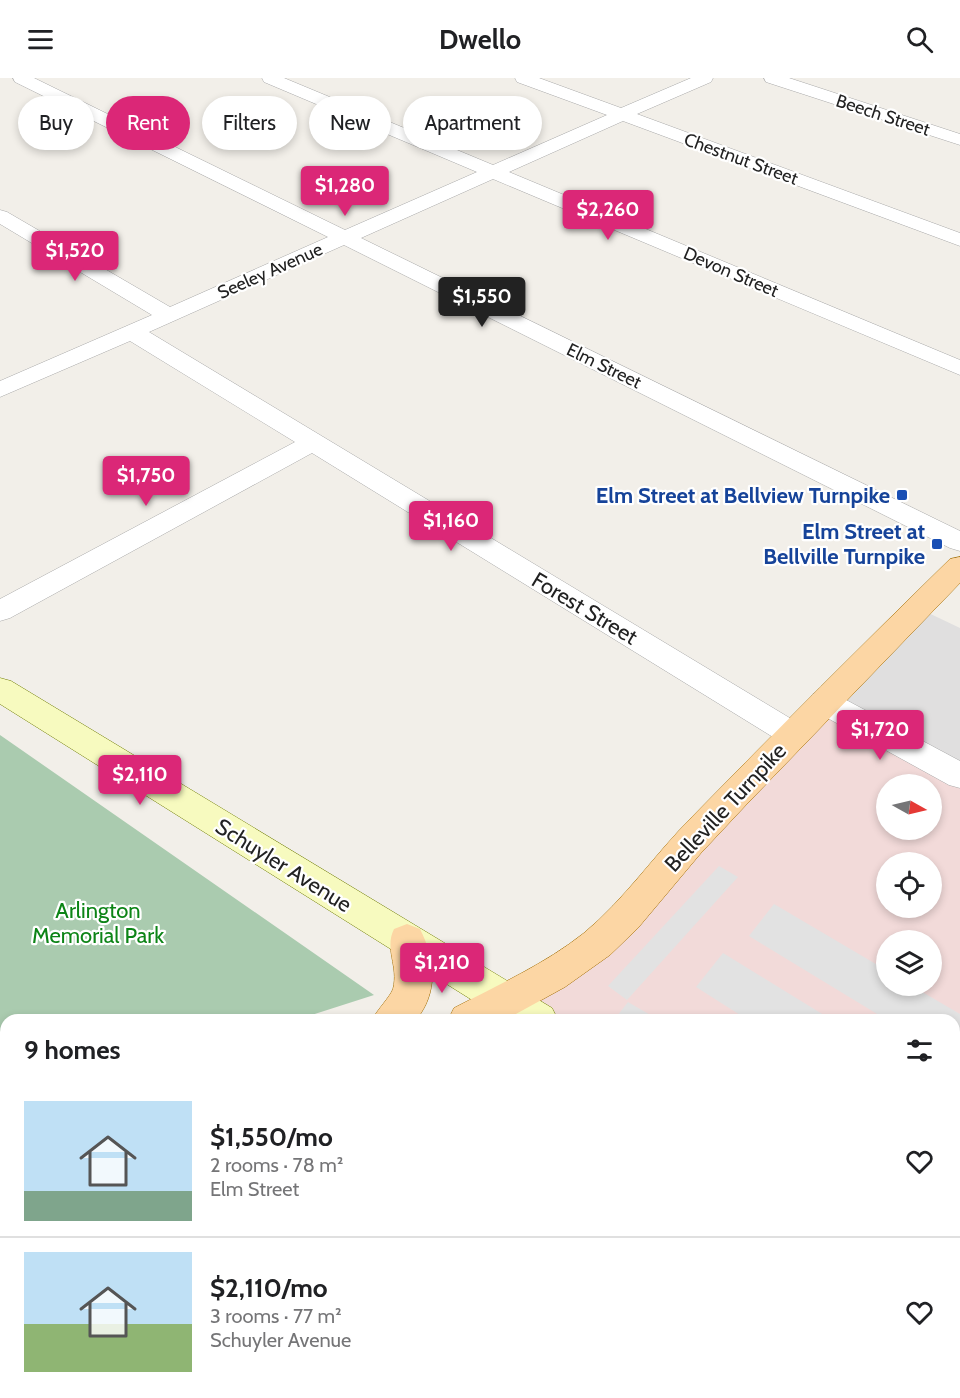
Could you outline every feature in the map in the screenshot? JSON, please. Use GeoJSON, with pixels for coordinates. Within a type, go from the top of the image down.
{"type":"FeatureCollection","features":[{"type":"Feature","properties":{"kind":"main road","name":"Belleville Turnpike"},"geometry":{"type":"LineString","coordinates":[[479,1014],[557,972],[597,944],[620,923],[693,838],[792,734],[960,566]]}},
{"type":"Feature","properties":{"kind":"main road","name":"Schuyler Avenue"},"geometry":{"type":"LineString","coordinates":[[0,689],[529,1014]]}},
{"type":"Feature","properties":{"kind":"main road"},"geometry":{"type":"LineString","coordinates":[[397,1014],[411,997],[414,971],[407,940]]}},
{"type":"Feature","properties":{"kind":"street","name":"Elm Street"},"geometry":{"type":"LineString","coordinates":[[21,78],[960,542]]}},
{"type":"Feature","properties":{"kind":"street","name":"Devon Street"},"geometry":{"type":"LineString","coordinates":[[270,78],[960,368]]}},
{"type":"Feature","properties":{"kind":"street","name":"Chestnut Street"},"geometry":{"type":"LineString","coordinates":[[523,78],[960,240]]}},
{"type":"Feature","properties":{"kind":"street","name":"Seeley Avenue"},"geometry":{"type":"LineString","coordinates":[[0,390],[705,78]]}},
{"type":"Feature","properties":{"kind":"street","name":"Beech Street"},"geometry":{"type":"LineString","coordinates":[[772,78],[960,140]]}},
{"type":"Feature","properties":{"kind":"street"},"geometry":{"type":"LineString","coordinates":[[0,216],[19,236],[170,316]]}},
{"type":"Feature","properties":{"kind":"street","name":"Forest Street"},"geometry":{"type":"LineString","coordinates":[[132,332],[792,734]]}},
{"type":"Feature","properties":{"kind":"street"},"geometry":{"type":"LineString","coordinates":[[0,611],[314,442]]}},
{"type":"Feature","properties":{"kind":"street"},"geometry":{"type":"LineString","coordinates":[[824,702],[960,776]]}},
{"type":"Feature","properties":{"kind":"shaded area"},"geometry":{"type":"Polygon","coordinates":[[[918,608],[960,628],[960,776],[824,702],[918,608]]]}},
{"type":"Feature","properties":{"kind":"shaded area"},"geometry":{"type":"Polygon","coordinates":[[[824,702],[960,776],[960,1014],[529,1014],[507,999],[557,972],[824,702]]]}},
{"type":"Feature","properties":{"kind":"shaded area"},"geometry":{"type":"Polygon","coordinates":[[[719,866],[738,877],[627,1000],[608,986],[719,866]]]}},
{"type":"Feature","properties":{"kind":"shaded area"},"geometry":{"type":"Polygon","coordinates":[[[774,904],[876,964],[876,996],[929,996],[960,1014],[877,1014],[749,936],[774,904]]]}},
{"type":"Feature","properties":{"kind":"shaded area"},"geometry":{"type":"Polygon","coordinates":[[[723,953],[822,1014],[739,1014],[696,987],[723,953]]]}},
{"type":"Feature","properties":{"kind":"shaded area"},"geometry":{"type":"Polygon","coordinates":[[[628,1002],[649,1014],[619,1014],[628,1002]]]}},
{"type":"Feature","properties":{"kind":"green space","name":"Arlington Memorial Park"},"geometry":{"type":"Polygon","coordinates":[[[0,735],[374,995],[315,1014],[0,1014],[0,735]]]}},
{"type":"Feature","properties":{"kind":"place","name":"Elm Street at Bellview Turnpike"},"geometry":{"type":"Point","coordinates":[902,495]}},
{"type":"Feature","properties":{"kind":"place","name":"Elm Street at Bellville Turnpike"},"geometry":{"type":"Point","coordinates":[937,544]}}]}
